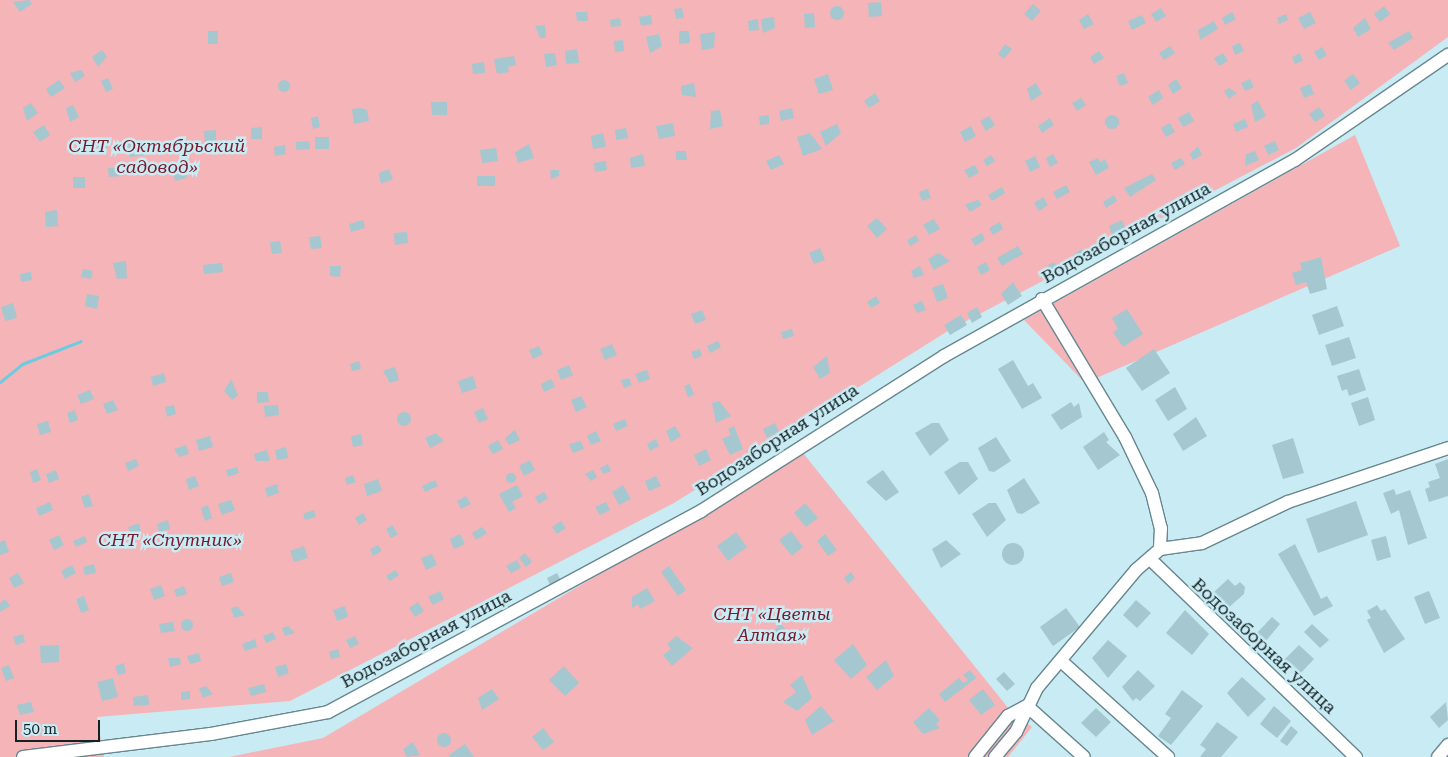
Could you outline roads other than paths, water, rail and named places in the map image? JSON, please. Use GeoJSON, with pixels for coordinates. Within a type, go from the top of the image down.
{"type":"FeatureCollection","features":[{"type":"Feature","properties":{"kind":"street","name":"Водозаборная улица"},"geometry":{"type":"LineString","coordinates":[[23,757],[211,734],[328,712],[701,511],[863,404],[1042,299],[1295,160],[1448,55]]}},
{"type":"Feature","properties":{"kind":"street"},"geometry":{"type":"LineString","coordinates":[[1042,299],[1140,469],[1161,528],[1160,549]]}},
{"type":"Feature","properties":{"kind":"street"},"geometry":{"type":"LineString","coordinates":[[995,757],[1016,732],[1027,706],[1061,661],[1160,549],[1202,543],[1288,502],[1448,448]]}},
{"type":"Feature","properties":{"kind":"street","name":"Водозаборная улица"},"geometry":{"type":"LineString","coordinates":[[1150,559],[1356,757]]}},
{"type":"Feature","properties":{"kind":"street"},"geometry":{"type":"LineString","coordinates":[[1061,661],[1168,757]]}},
{"type":"Feature","properties":{"kind":"street"},"geometry":{"type":"LineString","coordinates":[[975,757],[1008,716],[1027,706]]}},
{"type":"Feature","properties":{"kind":"street"},"geometry":{"type":"LineString","coordinates":[[1027,706],[1084,757]]}},
{"type":"Feature","properties":{"kind":"street"},"geometry":{"type":"LineString","coordinates":[[1438,757],[1448,745]]}},
{"type":"Feature","properties":{"kind":"waterway"},"geometry":{"type":"LineString","coordinates":[[0,382],[22,364],[81,341]]}},
{"type":"Feature","properties":{"kind":"park label","name":"СНТ «Октябрьский садовод»"},"geometry":{"type":"Point","coordinates":[157,157]}},
{"type":"Feature","properties":{"kind":"park label","name":"СНТ «Спутник»"},"geometry":{"type":"Point","coordinates":[170,540]}},
{"type":"Feature","properties":{"kind":"park label","name":"СНТ «Цветы Алтая»"},"geometry":{"type":"Point","coordinates":[772,625]}}]}
